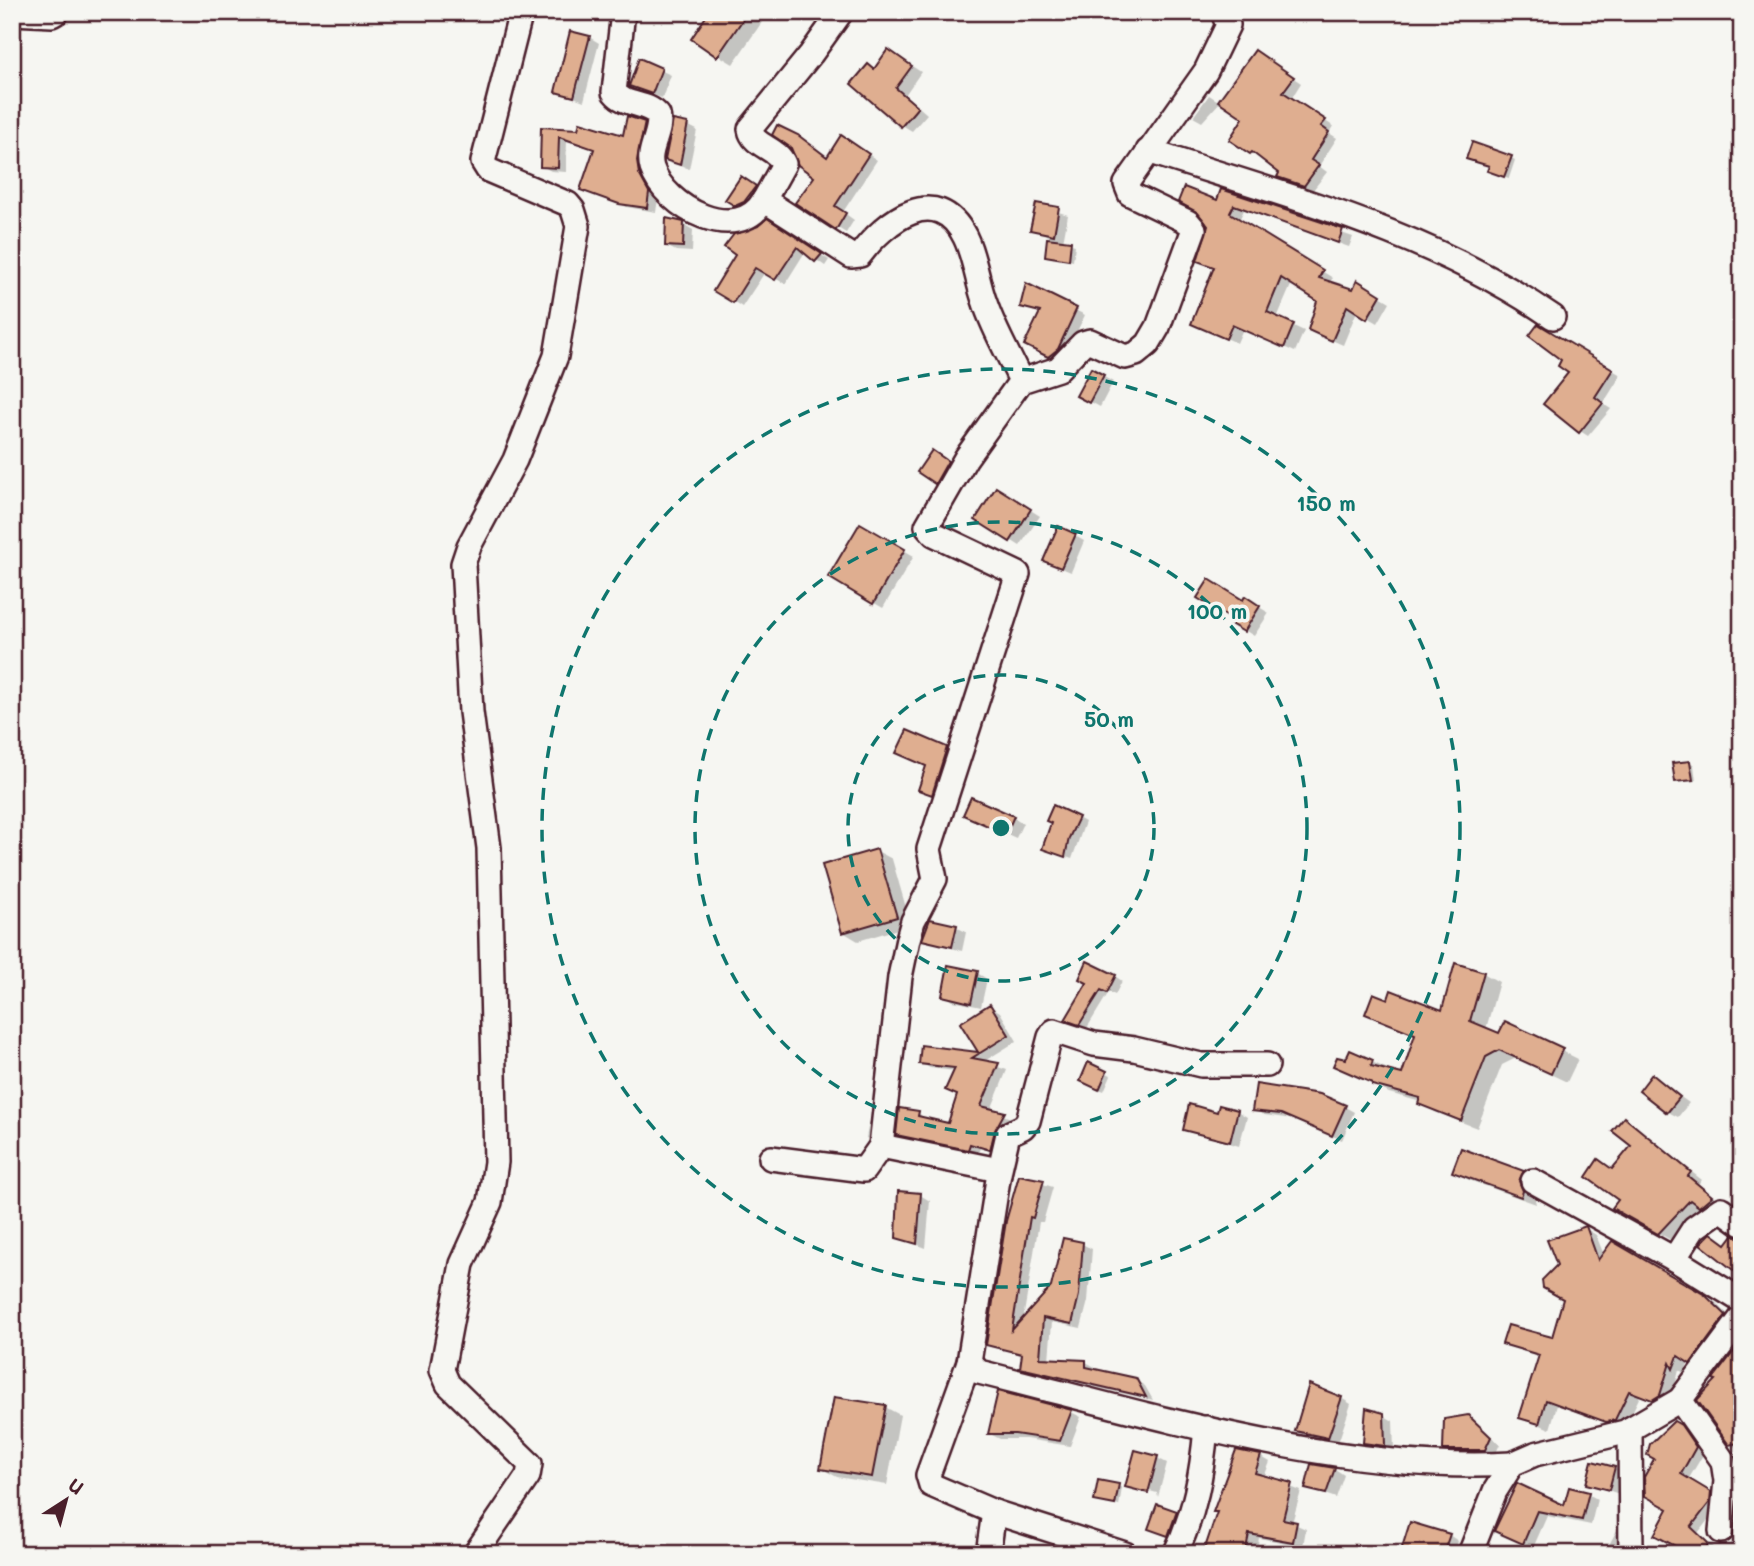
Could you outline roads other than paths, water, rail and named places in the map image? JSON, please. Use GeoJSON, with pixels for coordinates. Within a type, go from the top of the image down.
{"type":"FeatureCollection","features":[{"type":"Feature","properties":{"kind":"street"},"geometry":{"type":"LineString","coordinates":[[12,13],[52,15],[57,12]]}},
{"type":"Feature","properties":{"kind":"street"},"geometry":{"type":"LineString","coordinates":[[475,1554],[528,1476],[530,1464],[449,1384],[442,1370],[462,1265],[490,1202],[496,1162],[489,848],[471,712],[463,564],[514,460],[556,356],[578,226],[568,204],[488,170],[483,162],[520,12]]}},
{"type":"Feature","properties":{"kind":"street"},"geometry":{"type":"LineString","coordinates":[[623,12],[614,92],[624,102],[647,106],[659,114],[659,125],[650,160],[657,179],[690,209],[718,220],[746,218],[754,214],[764,200],[784,164],[778,154],[753,139],[750,129],[811,54],[841,12]]}},
{"type":"Feature","properties":{"kind":"street"},"geometry":{"type":"LineString","coordinates":[[771,1158],[864,1170],[881,1146],[900,976],[912,922],[935,879],[929,849],[1018,574],[934,534],[927,526],[966,458],[1021,381],[1058,369],[1083,343],[1090,341],[1125,357],[1136,354],[1153,336],[1194,229],[1188,222],[1127,192],[1126,184],[1206,71],[1228,26],[1223,12]]}},
{"type":"Feature","properties":{"kind":"street"},"geometry":{"type":"LineString","coordinates":[[1148,150],[1398,233],[1509,287],[1553,317]]}},
{"type":"Feature","properties":{"kind":"street"},"geometry":{"type":"LineString","coordinates":[[764,200],[850,256],[860,255],[874,237],[903,215],[930,209],[947,214],[966,239],[985,304],[1021,381]]}},
{"type":"Feature","properties":{"kind":"street"},"geometry":{"type":"LineString","coordinates":[[1125,1554],[994,1512],[936,1489],[928,1480],[969,1362],[999,1173],[1008,1134],[1023,1127],[1028,1121],[1050,1037],[1054,1031],[1094,1044],[1134,1049],[1197,1065],[1267,1065]]}},
{"type":"Feature","properties":{"kind":"street"},"geometry":{"type":"LineString","coordinates":[[881,1146],[993,1169],[999,1173]]}},
{"type":"Feature","properties":{"kind":"street"},"geometry":{"type":"LineString","coordinates":[[1533,1181],[1674,1259],[1742,1301]]}},
{"type":"Feature","properties":{"kind":"street"},"geometry":{"type":"LineString","coordinates":[[1674,1259],[1694,1228],[1721,1209],[1727,1210],[1742,1224]]}},
{"type":"Feature","properties":{"kind":"street"},"geometry":{"type":"LineString","coordinates":[[969,1362],[979,1373],[1206,1428],[1382,1459],[1457,1467],[1512,1464],[1535,1454],[1630,1429],[1681,1399],[1742,1317]]}},
{"type":"Feature","properties":{"kind":"street"},"geometry":{"type":"LineString","coordinates":[[1681,1399],[1723,1461],[1726,1481],[1721,1531]]}},
{"type":"Feature","properties":{"kind":"street"},"geometry":{"type":"LineString","coordinates":[[1175,1554],[1189,1526],[1201,1480],[1206,1428]]}},
{"type":"Feature","properties":{"kind":"street"},"geometry":{"type":"LineString","coordinates":[[1630,1429],[1631,1554]]}},
{"type":"Feature","properties":{"kind":"street"},"geometry":{"type":"LineString","coordinates":[[1470,1554],[1491,1501],[1512,1464]]}},
{"type":"Feature","properties":{"kind":"street"},"geometry":{"type":"LineString","coordinates":[[988,1554],[994,1512]]}}]}
